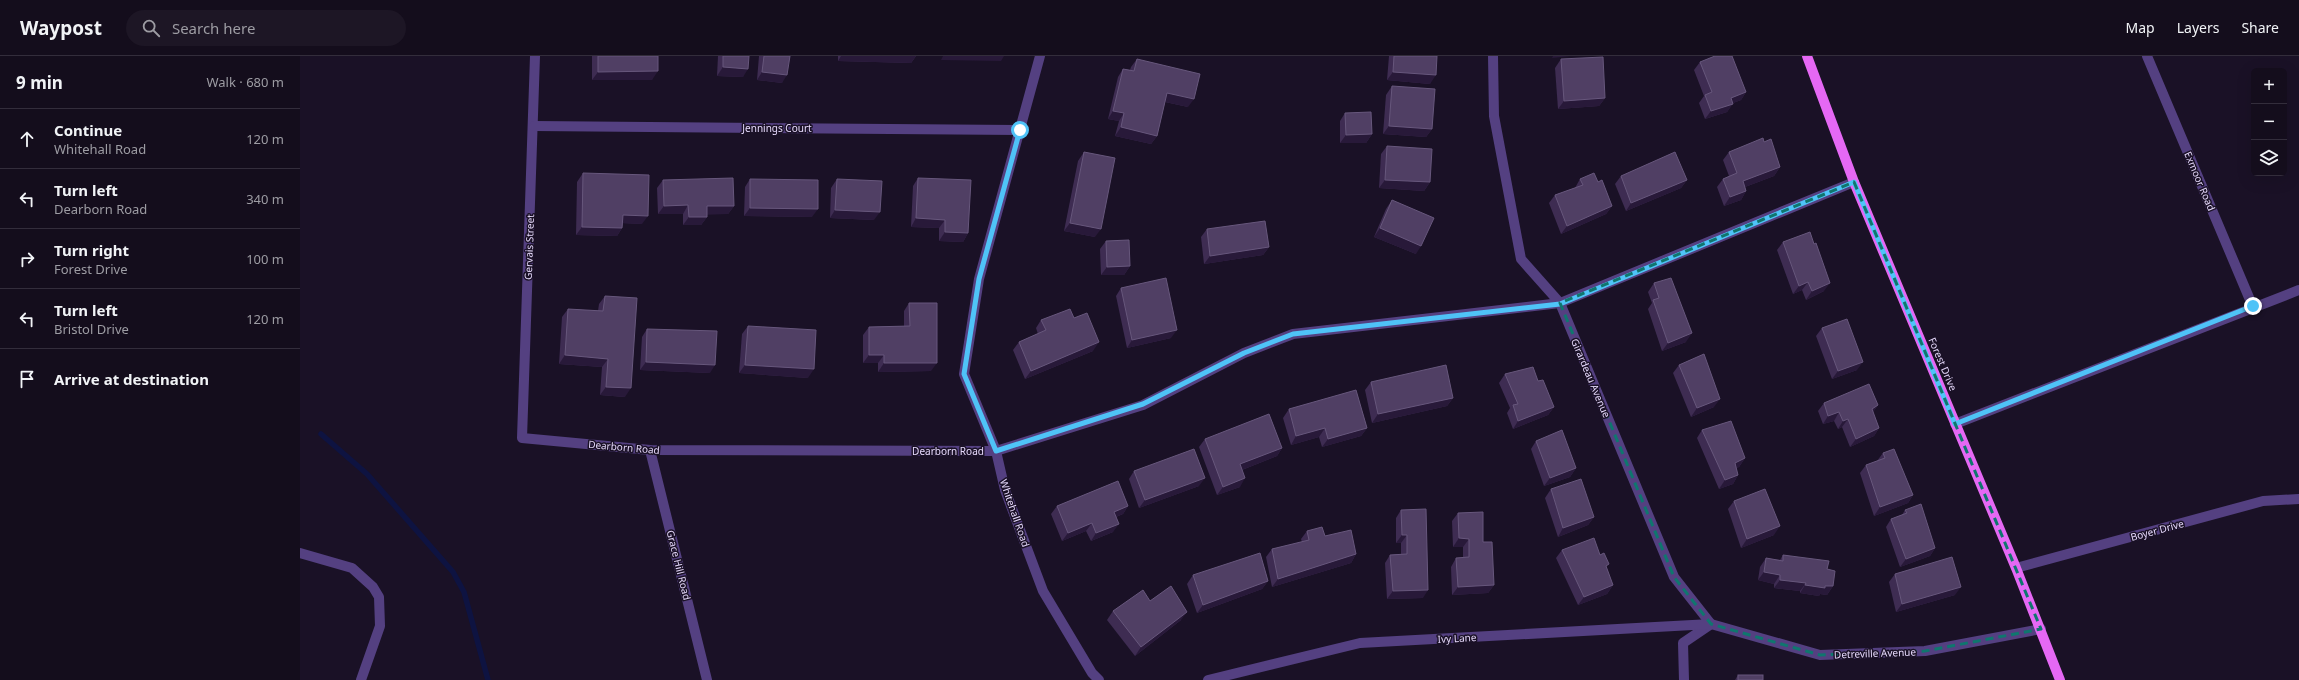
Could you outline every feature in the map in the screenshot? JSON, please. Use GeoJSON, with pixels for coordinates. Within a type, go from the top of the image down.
{"type":"FeatureCollection","features":[{"type":"Feature","properties":{"kind":"main road","name":"Forest Drive"},"geometry":{"type":"LineString","coordinates":[[1807,56],[1854,182],[2016,568],[2060,680]]}},
{"type":"Feature","properties":{"kind":"street","name":"Gervais Street"},"geometry":{"type":"LineString","coordinates":[[522,438],[534,126],[535,56]]}},
{"type":"Feature","properties":{"kind":"street","name":"Whitehall Road"},"geometry":{"type":"LineString","coordinates":[[1040,56],[979,279],[964,374],[996,451],[1005,490],[1043,591],[1092,673],[1099,680]]}},
{"type":"Feature","properties":{"kind":"street","name":"Girardeau Avenue"},"geometry":{"type":"LineString","coordinates":[[1493,56],[1494,116],[1521,259],[1560,304],[1674,577],[1711,624]]}},
{"type":"Feature","properties":{"kind":"street","name":"Exmoor Road"},"geometry":{"type":"LineString","coordinates":[[2147,56],[2253,306]]}},
{"type":"Feature","properties":{"kind":"street","name":"Jennings Court"},"geometry":{"type":"LineString","coordinates":[[534,126],[1020,130]]}},
{"type":"Feature","properties":{"kind":"street","name":"Dearborn Road"},"geometry":{"type":"LineString","coordinates":[[522,438],[650,450],[996,451],[1143,404],[1244,353],[1293,334],[1560,304],[1854,182]]}},
{"type":"Feature","properties":{"kind":"street"},"geometry":{"type":"LineString","coordinates":[[1955,424],[2253,306],[2299,290]]}},
{"type":"Feature","properties":{"kind":"street","name":"Grace Hill Road"},"geometry":{"type":"LineString","coordinates":[[650,450],[707,680]]}},
{"type":"Feature","properties":{"kind":"street","name":"Boyer Drive"},"geometry":{"type":"LineString","coordinates":[[2016,568],[2263,501],[2299,499]]}},
{"type":"Feature","properties":{"kind":"street"},"geometry":{"type":"LineString","coordinates":[[300,553],[352,568],[373,587],[379,597],[381,609],[380,626],[361,680]]}},
{"type":"Feature","properties":{"kind":"street"},"geometry":{"type":"LineString","coordinates":[[1684,680],[1683,643],[1711,624]]}},
{"type":"Feature","properties":{"kind":"street","name":"Detreville Avenue"},"geometry":{"type":"LineString","coordinates":[[1711,624],[1820,655],[1925,651],[2041,629]]}},
{"type":"Feature","properties":{"kind":"street","name":"Ivy Lane"},"geometry":{"type":"LineString","coordinates":[[1208,680],[1360,643],[1711,624]]}},
{"type":"Feature","properties":{"kind":"highlighted area"},"geometry":{"type":"Polygon","coordinates":[[[1854,182],[2041,629],[1925,651],[1820,655],[1711,624],[1674,577],[1560,303],[1854,182]]]}},
{"type":"Feature","properties":{"kind":"building"},"geometry":{"type":"Polygon","coordinates":[[[598,56],[658,56],[658,71],[598,72],[598,56]]]}},
{"type":"Feature","properties":{"kind":"building"},"geometry":{"type":"Polygon","coordinates":[[[723,56],[749,56],[748,69],[723,67],[723,56]]]}},
{"type":"Feature","properties":{"kind":"building"},"geometry":{"type":"Polygon","coordinates":[[[764,56],[790,56],[787,75],[762,72],[764,56]]]}},
{"type":"Feature","properties":{"kind":"building"},"geometry":{"type":"Polygon","coordinates":[[[1394,56],[1437,56],[1436,75],[1393,72],[1394,56]]]}},
{"type":"Feature","properties":{"kind":"building"},"geometry":{"type":"Polygon","coordinates":[[[1715,56],[1732,56],[1746,92],[1731,98],[1733,104],[1711,111],[1705,95],[1712,92],[1700,62],[1715,56]]]}},
{"type":"Feature","properties":{"kind":"building"},"geometry":{"type":"Polygon","coordinates":[[[1603,57],[1605,98],[1564,101],[1561,59],[1603,57]]]}},
{"type":"Feature","properties":{"kind":"building"},"geometry":{"type":"Polygon","coordinates":[[[1137,59],[1200,74],[1194,99],[1167,93],[1157,136],[1121,127],[1124,113],[1113,111],[1123,69],[1134,71],[1137,59]]]}},
{"type":"Feature","properties":{"kind":"building"},"geometry":{"type":"Polygon","coordinates":[[[1392,86],[1435,89],[1432,129],[1389,126],[1392,86]]]}},
{"type":"Feature","properties":{"kind":"building"},"geometry":{"type":"Polygon","coordinates":[[[1371,112],[1372,134],[1346,135],[1345,113],[1371,112]]]}},
{"type":"Feature","properties":{"kind":"building"},"geometry":{"type":"Polygon","coordinates":[[[1763,138],[1764,142],[1771,139],[1780,167],[1743,181],[1746,191],[1730,197],[1723,179],[1737,173],[1729,152],[1763,138]]]}},
{"type":"Feature","properties":{"kind":"building"},"geometry":{"type":"Polygon","coordinates":[[[1387,146],[1432,149],[1430,182],[1385,180],[1387,146]]]}},
{"type":"Feature","properties":{"kind":"building"},"geometry":{"type":"Polygon","coordinates":[[[1084,152],[1115,158],[1101,229],[1070,223],[1084,152]]]}},
{"type":"Feature","properties":{"kind":"building"},"geometry":{"type":"Polygon","coordinates":[[[1675,152],[1687,180],[1631,203],[1621,176],[1675,152]]]}},
{"type":"Feature","properties":{"kind":"building"},"geometry":{"type":"Polygon","coordinates":[[[583,173],[649,175],[648,216],[623,215],[622,228],[582,227],[583,173]]]}},
{"type":"Feature","properties":{"kind":"building"},"geometry":{"type":"Polygon","coordinates":[[[1594,173],[1598,182],[1602,180],[1612,206],[1567,226],[1555,195],[1583,185],[1580,179],[1594,173]]]}},
{"type":"Feature","properties":{"kind":"building"},"geometry":{"type":"Polygon","coordinates":[[[733,178],[734,206],[707,206],[707,217],[689,217],[688,205],[664,206],[663,180],[733,178]]]}},
{"type":"Feature","properties":{"kind":"building"},"geometry":{"type":"Polygon","coordinates":[[[918,178],[971,180],[968,233],[945,232],[945,220],[916,218],[918,178]]]}},
{"type":"Feature","properties":{"kind":"building"},"geometry":{"type":"Polygon","coordinates":[[[750,179],[818,180],[818,209],[750,208],[750,179]]]}},
{"type":"Feature","properties":{"kind":"building"},"geometry":{"type":"Polygon","coordinates":[[[837,179],[882,181],[880,212],[835,210],[837,179]]]}},
{"type":"Feature","properties":{"kind":"building"},"geometry":{"type":"Polygon","coordinates":[[[1392,200],[1434,218],[1421,246],[1380,228],[1392,200]]]}},
{"type":"Feature","properties":{"kind":"building"},"geometry":{"type":"Polygon","coordinates":[[[1265,221],[1269,247],[1210,256],[1207,229],[1265,221]]]}},
{"type":"Feature","properties":{"kind":"building"},"geometry":{"type":"Polygon","coordinates":[[[1810,232],[1814,244],[1816,243],[1830,283],[1812,291],[1808,282],[1799,286],[1783,242],[1810,232]]]}},
{"type":"Feature","properties":{"kind":"building"},"geometry":{"type":"Polygon","coordinates":[[[1129,240],[1130,266],[1107,267],[1106,241],[1129,240]]]}},
{"type":"Feature","properties":{"kind":"building"},"geometry":{"type":"Polygon","coordinates":[[[1166,278],[1177,330],[1132,340],[1121,288],[1166,278]]]}},
{"type":"Feature","properties":{"kind":"building"},"geometry":{"type":"Polygon","coordinates":[[[1671,278],[1692,333],[1668,343],[1653,300],[1659,298],[1654,283],[1671,278]]]}},
{"type":"Feature","properties":{"kind":"building"},"geometry":{"type":"Polygon","coordinates":[[[605,296],[637,298],[631,388],[606,387],[608,359],[565,355],[568,309],[603,311],[605,296]]]}},
{"type":"Feature","properties":{"kind":"building"},"geometry":{"type":"Polygon","coordinates":[[[909,303],[937,303],[937,363],[884,363],[884,355],[869,355],[869,327],[910,326],[909,303]]]}},
{"type":"Feature","properties":{"kind":"building"},"geometry":{"type":"Polygon","coordinates":[[[1070,309],[1074,318],[1087,313],[1099,342],[1031,371],[1019,342],[1046,330],[1041,320],[1070,309]]]}},
{"type":"Feature","properties":{"kind":"building"},"geometry":{"type":"Polygon","coordinates":[[[1847,319],[1863,362],[1838,371],[1822,328],[1847,319]]]}},
{"type":"Feature","properties":{"kind":"building"},"geometry":{"type":"Polygon","coordinates":[[[748,326],[816,330],[814,369],[745,365],[748,326]]]}},
{"type":"Feature","properties":{"kind":"building"},"geometry":{"type":"Polygon","coordinates":[[[647,329],[717,331],[715,365],[646,362],[647,329]]]}},
{"type":"Feature","properties":{"kind":"building"},"geometry":{"type":"Polygon","coordinates":[[[1704,354],[1720,399],[1697,408],[1679,365],[1704,354]]]}},
{"type":"Feature","properties":{"kind":"building"},"geometry":{"type":"Polygon","coordinates":[[[1446,365],[1453,398],[1378,414],[1371,382],[1446,365]]]}},
{"type":"Feature","properties":{"kind":"building"},"geometry":{"type":"Polygon","coordinates":[[[1533,367],[1538,381],[1543,380],[1554,407],[1518,421],[1513,405],[1518,404],[1505,374],[1533,367]]]}},
{"type":"Feature","properties":{"kind":"building"},"geometry":{"type":"Polygon","coordinates":[[[1869,384],[1878,405],[1872,409],[1879,428],[1856,439],[1848,419],[1843,421],[1839,412],[1828,416],[1824,403],[1869,384]]]}},
{"type":"Feature","properties":{"kind":"building"},"geometry":{"type":"Polygon","coordinates":[[[1356,390],[1367,428],[1328,439],[1325,428],[1296,436],[1289,409],[1356,390]]]}},
{"type":"Feature","properties":{"kind":"building"},"geometry":{"type":"Polygon","coordinates":[[[1269,414],[1282,448],[1240,464],[1245,478],[1223,487],[1205,439],[1269,414]]]}},
{"type":"Feature","properties":{"kind":"building"},"geometry":{"type":"Polygon","coordinates":[[[1731,421],[1745,458],[1735,463],[1738,475],[1725,480],[1702,430],[1731,421]]]}},
{"type":"Feature","properties":{"kind":"building"},"geometry":{"type":"Polygon","coordinates":[[[1562,430],[1576,468],[1550,478],[1536,441],[1562,430]]]}},
{"type":"Feature","properties":{"kind":"building"},"geometry":{"type":"Polygon","coordinates":[[[1194,449],[1205,478],[1145,500],[1134,471],[1194,449]]]}},
{"type":"Feature","properties":{"kind":"building"},"geometry":{"type":"Polygon","coordinates":[[[1894,449],[1913,495],[1880,507],[1866,465],[1885,458],[1883,453],[1894,449]]]}},
{"type":"Feature","properties":{"kind":"building"},"geometry":{"type":"Polygon","coordinates":[[[1581,479],[1594,517],[1563,528],[1551,489],[1581,479]]]}},
{"type":"Feature","properties":{"kind":"building"},"geometry":{"type":"Polygon","coordinates":[[[1118,481],[1128,506],[1114,512],[1119,524],[1096,533],[1092,523],[1068,533],[1057,506],[1118,481]]]}},
{"type":"Feature","properties":{"kind":"building"},"geometry":{"type":"Polygon","coordinates":[[[1765,489],[1780,526],[1747,539],[1734,501],[1765,489]]]}},
{"type":"Feature","properties":{"kind":"building"},"geometry":{"type":"Polygon","coordinates":[[[1921,504],[1935,548],[1906,559],[1891,519],[1907,513],[1905,510],[1921,504]]]}},
{"type":"Feature","properties":{"kind":"building"},"geometry":{"type":"Polygon","coordinates":[[[1426,509],[1428,590],[1393,591],[1390,555],[1407,554],[1407,535],[1402,535],[1401,510],[1426,509]]]}},
{"type":"Feature","properties":{"kind":"building"},"geometry":{"type":"Polygon","coordinates":[[[1483,512],[1483,542],[1492,542],[1494,585],[1458,587],[1456,558],[1469,557],[1469,539],[1459,538],[1458,513],[1483,512]]]}},
{"type":"Feature","properties":{"kind":"building"},"geometry":{"type":"Polygon","coordinates":[[[1322,527],[1325,536],[1351,530],[1356,554],[1278,579],[1272,549],[1309,540],[1307,531],[1322,527]]]}},
{"type":"Feature","properties":{"kind":"building"},"geometry":{"type":"Polygon","coordinates":[[[1594,538],[1600,555],[1604,553],[1609,564],[1606,566],[1613,585],[1584,597],[1562,550],[1594,538]]]}},
{"type":"Feature","properties":{"kind":"building"},"geometry":{"type":"Polygon","coordinates":[[[1260,553],[1268,581],[1203,605],[1193,575],[1260,553]]]}},
{"type":"Feature","properties":{"kind":"building"},"geometry":{"type":"Polygon","coordinates":[[[1783,555],[1829,561],[1827,569],[1835,571],[1833,586],[1825,586],[1825,588],[1805,585],[1806,583],[1780,580],[1780,575],[1764,572],[1766,558],[1783,561],[1783,555]]]}},
{"type":"Feature","properties":{"kind":"building"},"geometry":{"type":"Polygon","coordinates":[[[1952,557],[1961,587],[1902,604],[1895,574],[1952,557]]]}},
{"type":"Feature","properties":{"kind":"building"},"geometry":{"type":"Polygon","coordinates":[[[1171,586],[1187,612],[1141,647],[1113,611],[1143,590],[1150,601],[1171,586]]]}},
{"type":"Feature","properties":{"kind":"building"},"geometry":{"type":"Polygon","coordinates":[[[1738,675],[1763,675],[1763,680],[1738,680],[1738,675]]]}},
{"type":"Feature","properties":{"kind":"waterway"},"geometry":{"type":"LineString","coordinates":[[321,434],[367,474],[453,572],[464,592],[488,680]]}},
{"type":"Feature","properties":{"kind":"route"},"geometry":{"type":"LineString","coordinates":[[1020,130],[979,279],[964,374],[996,451],[1143,404],[1244,353],[1293,334],[1560,304],[1854,182],[1955,424],[2253,306]]}}]}
